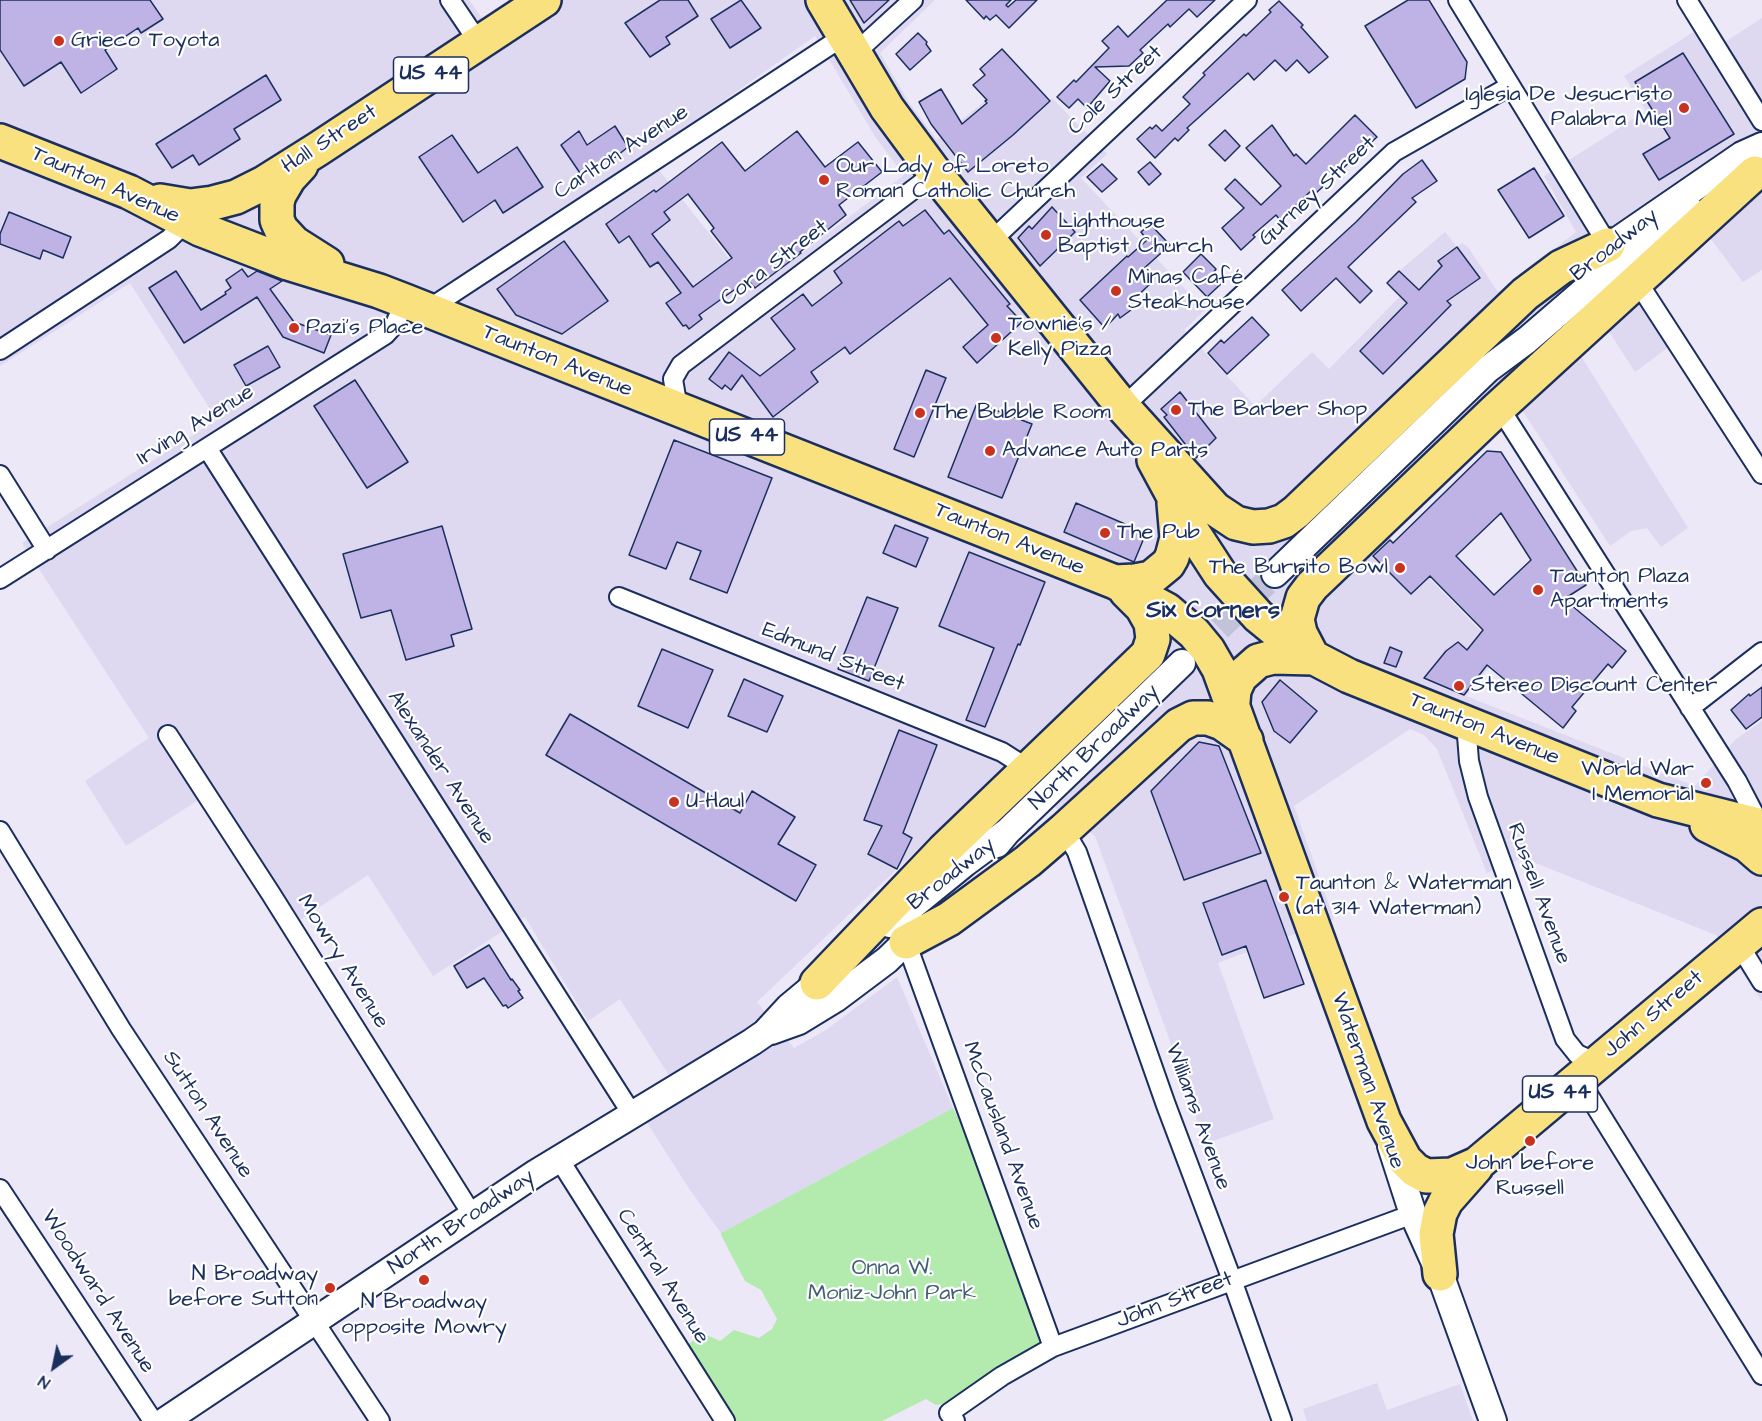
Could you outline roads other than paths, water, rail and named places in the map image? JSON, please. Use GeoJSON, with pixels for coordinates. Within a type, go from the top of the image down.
{"type":"FeatureCollection","features":[{"type":"Feature","properties":{"kind":"highway","name":"Hall Street"},"geometry":{"type":"LineString","coordinates":[[129,192],[179,205],[213,203],[246,192],[318,149],[544,0]]}},
{"type":"Feature","properties":{"kind":"highway"},"geometry":{"type":"LineString","coordinates":[[823,0],[886,108],[935,173],[1123,407],[1222,515],[1236,523],[1261,527],[1276,524],[1302,508],[1524,294],[1561,267],[1608,245]]}},
{"type":"Feature","properties":{"kind":"highway","name":"Taunton Avenue"},"geometry":{"type":"LineString","coordinates":[[0,141],[129,192],[186,222],[288,263],[404,301],[1115,582]]}},
{"type":"Feature","properties":{"kind":"highway"},"geometry":{"type":"LineString","coordinates":[[318,149],[289,178],[279,195],[276,211],[281,229],[302,249],[404,301]]}},
{"type":"Feature","properties":{"kind":"highway"},"geometry":{"type":"LineString","coordinates":[[1313,658],[1303,642],[1298,626],[1300,605],[1307,592],[1496,410],[1637,281],[1760,162]]}},
{"type":"Feature","properties":{"kind":"highway","name":"Taunton Avenue"},"geometry":{"type":"LineString","coordinates":[[1123,407],[1143,438],[1202,548],[1232,589],[1273,629],[1313,658],[1349,676],[1658,800],[1761,825]]}},
{"type":"Feature","properties":{"kind":"highway"},"geometry":{"type":"LineString","coordinates":[[1115,582],[1151,578],[1163,570],[1172,557],[1177,538],[1177,527],[1170,489]]}},
{"type":"Feature","properties":{"kind":"highway"},"geometry":{"type":"LineString","coordinates":[[817,983],[925,869],[1027,768],[1148,654],[1153,631],[1148,615],[1135,599],[1115,582]]}},
{"type":"Feature","properties":{"kind":"highway","name":"US 44"},"geometry":{"type":"LineString","coordinates":[[1115,582],[1156,602],[1179,618],[1194,633],[1215,660],[1246,740]]}},
{"type":"Feature","properties":{"kind":"highway"},"geometry":{"type":"LineString","coordinates":[[1233,702],[1234,690],[1240,677],[1258,661],[1273,657],[1313,658]]}},
{"type":"Feature","properties":{"kind":"highway"},"geometry":{"type":"LineString","coordinates":[[906,942],[964,910],[1028,861],[1165,736],[1186,721],[1200,718],[1215,720],[1246,740]]}},
{"type":"Feature","properties":{"kind":"highway","name":"Waterman Avenue"},"geometry":{"type":"LineString","coordinates":[[1246,740],[1384,1121]]}},
{"type":"Feature","properties":{"kind":"highway"},"geometry":{"type":"LineString","coordinates":[[1658,800],[1747,845],[1762,858]]}},
{"type":"Feature","properties":{"kind":"highway","name":"John Street"},"geometry":{"type":"LineString","coordinates":[[1384,1121],[1405,1160],[1415,1170],[1426,1176],[1439,1177],[1459,1173],[1472,1167],[1750,934],[1762,910]]}},
{"type":"Feature","properties":{"kind":"highway"},"geometry":{"type":"LineString","coordinates":[[1440,1274],[1436,1234],[1440,1213],[1446,1201],[1486,1155]]}},
{"type":"Feature","properties":{"kind":"main road","name":"Broadway"},"geometry":{"type":"LineString","coordinates":[[1275,574],[1488,369],[1530,319],[1608,245],[1742,156],[1760,162]]}},
{"type":"Feature","properties":{"kind":"main road","name":"Broadway"},"geometry":{"type":"LineString","coordinates":[[1488,369],[1527,340],[1605,274],[1760,162]]}},
{"type":"Feature","properties":{"kind":"main road","name":"North Broadway"},"geometry":{"type":"LineString","coordinates":[[1007,832],[1182,663]]}},
{"type":"Feature","properties":{"kind":"main road","name":"Broadway"},"geometry":{"type":"LineString","coordinates":[[765,1033],[788,1026],[815,1012],[876,968],[906,942],[975,872],[1007,832]]}},
{"type":"Feature","properties":{"kind":"main road","name":"Broadway"},"geometry":{"type":"LineString","coordinates":[[765,1033],[789,1007],[817,983],[965,863],[1007,832]]}},
{"type":"Feature","properties":{"kind":"main road","name":"North Broadway"},"geometry":{"type":"LineString","coordinates":[[165,1421],[559,1159],[765,1033]]}},
{"type":"Feature","properties":{"kind":"main road","name":"Waterman Avenue"},"geometry":{"type":"LineString","coordinates":[[1384,1121],[1413,1214],[1440,1274],[1493,1421]]}},
{"type":"Feature","properties":{"kind":"street"},"geometry":{"type":"LineString","coordinates":[[450,0],[479,43]]}},
{"type":"Feature","properties":{"kind":"street","name":"Carlton Avenue"},"geometry":{"type":"LineString","coordinates":[[404,301],[849,45],[913,0]]}},
{"type":"Feature","properties":{"kind":"street","name":"Cole Street"},"geometry":{"type":"LineString","coordinates":[[990,242],[1247,0]]}},
{"type":"Feature","properties":{"kind":"street"},"geometry":{"type":"LineString","coordinates":[[1458,0],[1608,245]]}},
{"type":"Feature","properties":{"kind":"street"},"geometry":{"type":"LineString","coordinates":[[1687,0],[1762,121]]}},
{"type":"Feature","properties":{"kind":"street","name":"Gurney Street"},"geometry":{"type":"LineString","coordinates":[[1123,407],[1394,153],[1510,86]]}},
{"type":"Feature","properties":{"kind":"street","name":"Cora Street"},"geometry":{"type":"LineString","coordinates":[[678,409],[673,379],[681,365],[935,173]]}},
{"type":"Feature","properties":{"kind":"street"},"geometry":{"type":"LineString","coordinates":[[0,350],[169,239],[186,222]]}},
{"type":"Feature","properties":{"kind":"street"},"geometry":{"type":"LineString","coordinates":[[1637,281],[1762,474]]}},
{"type":"Feature","properties":{"kind":"street","name":"Irving Avenue"},"geometry":{"type":"LineString","coordinates":[[0,579],[389,332],[395,324],[404,301]]}},
{"type":"Feature","properties":{"kind":"street"},"geometry":{"type":"LineString","coordinates":[[1496,410],[1508,422],[1718,751],[1761,825]]}},
{"type":"Feature","properties":{"kind":"street","name":"Alexander Avenue"},"geometry":{"type":"LineString","coordinates":[[207,448],[632,1114]]}},
{"type":"Feature","properties":{"kind":"street"},"geometry":{"type":"LineString","coordinates":[[0,475],[47,550]]}},
{"type":"Feature","properties":{"kind":"street","name":"Edmund Street"},"geometry":{"type":"LineString","coordinates":[[619,597],[1002,752],[1027,768]]}},
{"type":"Feature","properties":{"kind":"street"},"geometry":{"type":"LineString","coordinates":[[1690,708],[1762,652]]}},
{"type":"Feature","properties":{"kind":"street","name":"Russell Avenue"},"geometry":{"type":"LineString","coordinates":[[1466,723],[1469,761],[1478,797],[1565,1039],[1587,1071],[1762,1375]]}},
{"type":"Feature","properties":{"kind":"street","name":"Mowry Avenue"},"geometry":{"type":"LineString","coordinates":[[168,735],[271,894],[473,1216]]}},
{"type":"Feature","properties":{"kind":"street","name":"Williams Avenue"},"geometry":{"type":"LineString","coordinates":[[1064,830],[1077,852],[1166,1105],[1282,1421]]}},
{"type":"Feature","properties":{"kind":"street","name":"Sutton Avenue"},"geometry":{"type":"LineString","coordinates":[[0,831],[121,1029],[380,1421]]}},
{"type":"Feature","properties":{"kind":"street"},"geometry":{"type":"LineString","coordinates":[[1750,934],[1762,982]]}},
{"type":"Feature","properties":{"kind":"street","name":"McCausland Avenue"},"geometry":{"type":"LineString","coordinates":[[906,942],[1053,1347]]}},
{"type":"Feature","properties":{"kind":"street","name":"Central Avenue"},"geometry":{"type":"LineString","coordinates":[[559,1159],[725,1421]]}},
{"type":"Feature","properties":{"kind":"street","name":"Woodward Avenue"},"geometry":{"type":"LineString","coordinates":[[0,1189],[153,1421]]}},
{"type":"Feature","properties":{"kind":"street","name":"John Street"},"geometry":{"type":"LineString","coordinates":[[952,1417],[1002,1376],[1053,1347],[1413,1214]]}},
{"type":"Feature","properties":{"kind":"tunnel"},"geometry":{"type":"LineString","coordinates":[[1191,655],[1275,574]]}},
{"type":"Feature","properties":{"kind":"place","name":"Grieco Toyota"},"geometry":{"type":"Point","coordinates":[59,41]}},
{"type":"Feature","properties":{"kind":"place","name":"Iglesia De Jesucristo Palabra Miel"},"geometry":{"type":"Point","coordinates":[1684,108]}},
{"type":"Feature","properties":{"kind":"place","name":"Our Lady of Loreto Roman Catholic Church"},"geometry":{"type":"Point","coordinates":[824,180]}},
{"type":"Feature","properties":{"kind":"place","name":"Lighthouse Baptist Church"},"geometry":{"type":"Point","coordinates":[1046,235]}},
{"type":"Feature","properties":{"kind":"place","name":"Minas Café Steakhouse"},"geometry":{"type":"Point","coordinates":[1116,291]}},
{"type":"Feature","properties":{"kind":"place","name":"Pazi's Place"},"geometry":{"type":"Point","coordinates":[294,328]}},
{"type":"Feature","properties":{"kind":"place","name":"Townie's / Kelly Pizza"},"geometry":{"type":"Point","coordinates":[996,338]}},
{"type":"Feature","properties":{"kind":"place","name":"The Barber Shop"},"geometry":{"type":"Point","coordinates":[1176,410]}},
{"type":"Feature","properties":{"kind":"place","name":"The Bubble Room"},"geometry":{"type":"Point","coordinates":[920,413]}},
{"type":"Feature","properties":{"kind":"place","name":"Advance Auto Parts"},"geometry":{"type":"Point","coordinates":[990,451]}},
{"type":"Feature","properties":{"kind":"place","name":"The Pub"},"geometry":{"type":"Point","coordinates":[1105,533]}},
{"type":"Feature","properties":{"kind":"place","name":"The Burrito Bowl"},"geometry":{"type":"Point","coordinates":[1400,568]}},
{"type":"Feature","properties":{"kind":"place","name":"Taunton Plaza Apartments"},"geometry":{"type":"Point","coordinates":[1538,590]}},
{"type":"Feature","properties":{"kind":"place","name":"Stereo Discount Center"},"geometry":{"type":"Point","coordinates":[1459,686]}},
{"type":"Feature","properties":{"kind":"place","name":"World War I Memorial"},"geometry":{"type":"Point","coordinates":[1706,783]}},
{"type":"Feature","properties":{"kind":"place","name":"U-Haul"},"geometry":{"type":"Point","coordinates":[674,802]}},
{"type":"Feature","properties":{"kind":"place","name":"Taunton & Waterman (at 314 Waterman)"},"geometry":{"type":"Point","coordinates":[1284,897]}},
{"type":"Feature","properties":{"kind":"place","name":"John before Russell"},"geometry":{"type":"Point","coordinates":[1530,1141]}},
{"type":"Feature","properties":{"kind":"place","name":"N Broadway opposite Mowry"},"geometry":{"type":"Point","coordinates":[424,1280]}},
{"type":"Feature","properties":{"kind":"place","name":"N Broadway before Sutton"},"geometry":{"type":"Point","coordinates":[330,1288]}},
{"type":"Feature","properties":{"kind":"district","name":"Six Corners"},"geometry":{"type":"Point","coordinates":[1213,612]}},
{"type":"Feature","properties":{"kind":"park label","name":"Onna W. Moniz-John Park"},"geometry":{"type":"Point","coordinates":[892,1282]}}]}
